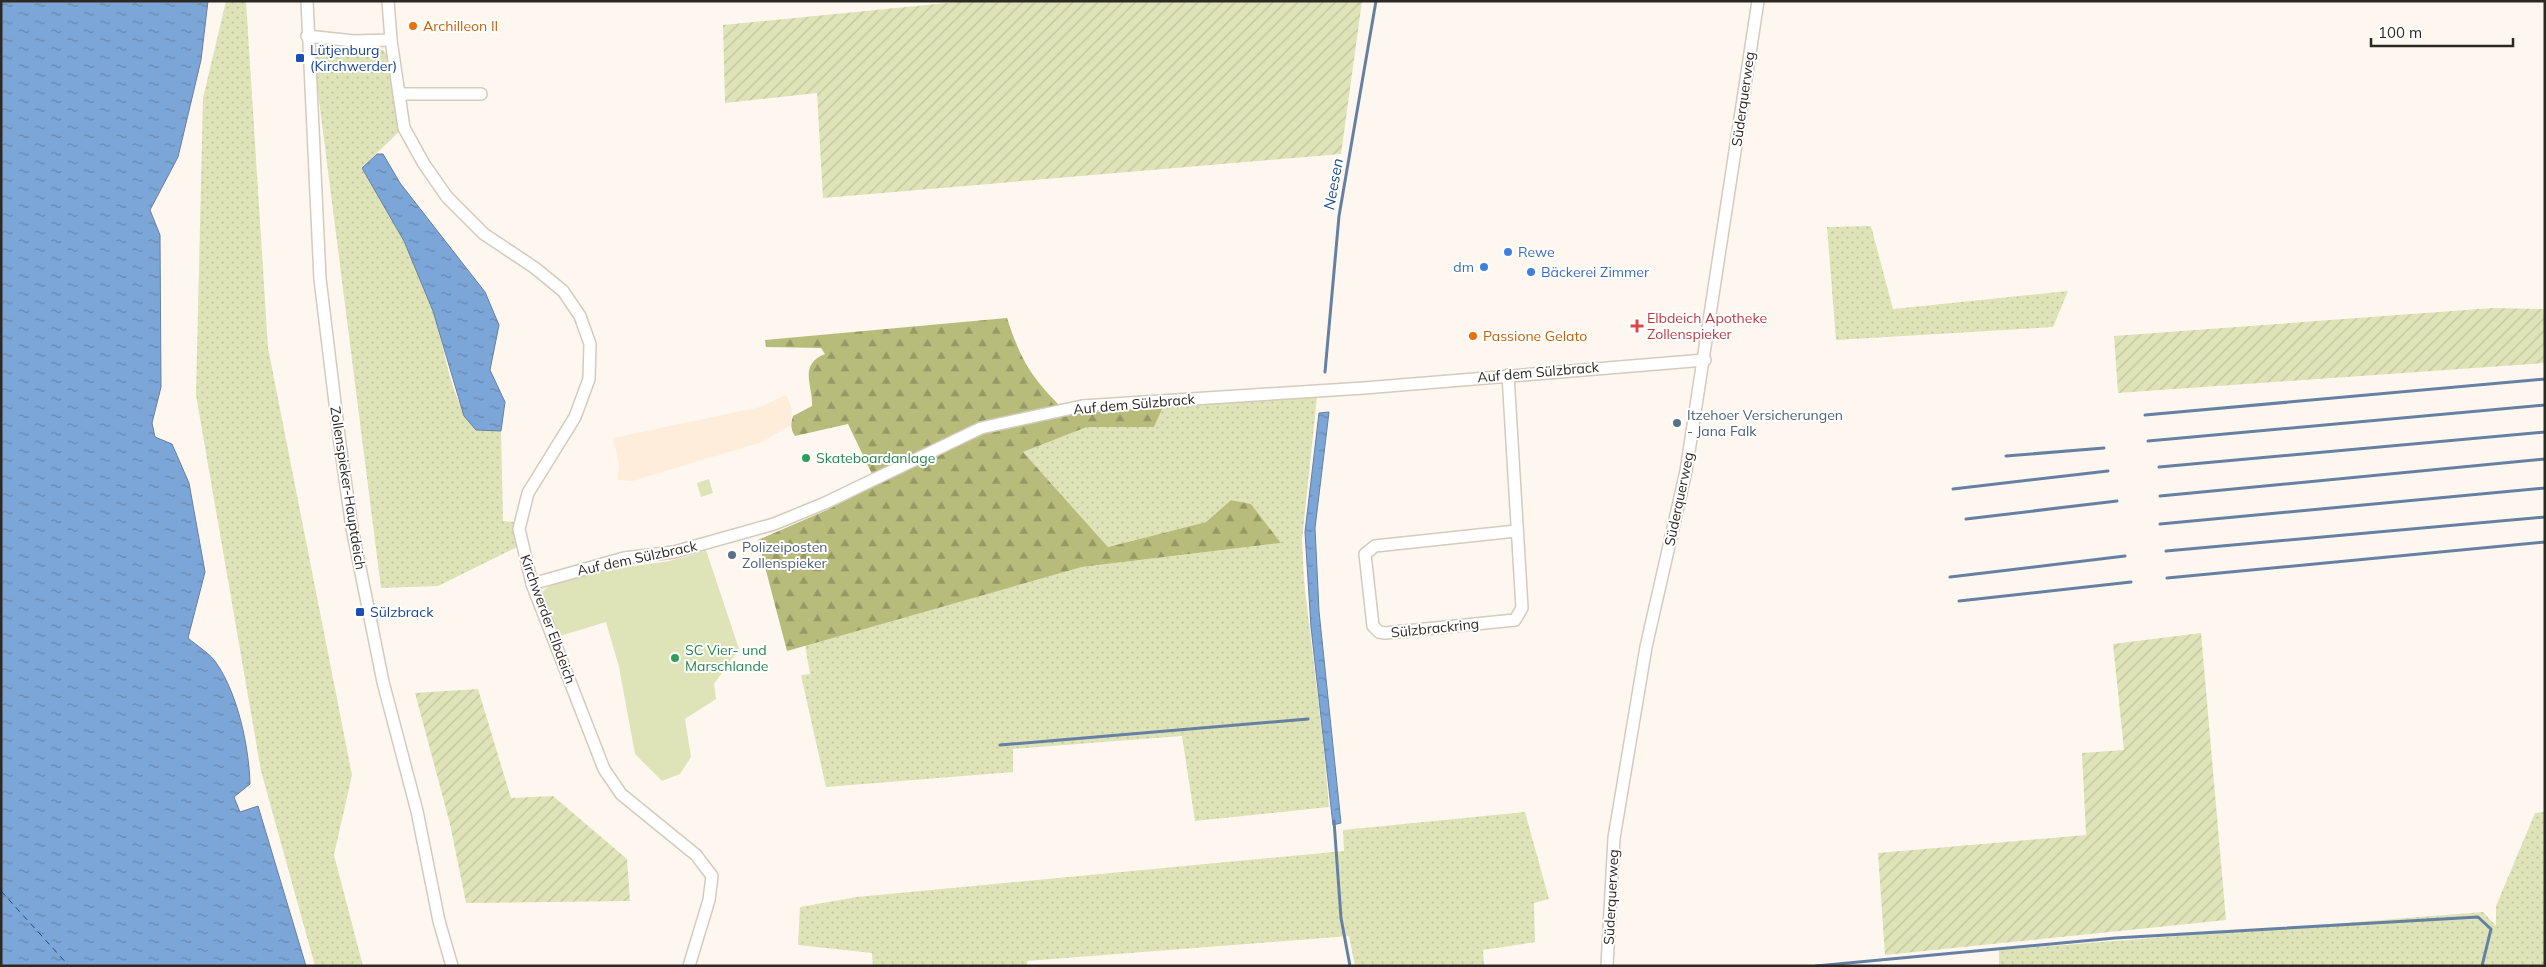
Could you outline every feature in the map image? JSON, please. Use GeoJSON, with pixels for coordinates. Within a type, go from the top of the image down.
{"type":"FeatureCollection","features":[{"type":"Feature","properties":{"kind":"street","name":"Zollenspieker-Hauptdeich"},"geometry":{"type":"LineString","coordinates":[[307,1],[307,36],[315,143],[320,279],[328,361],[352,528],[383,682],[417,811],[439,921],[452,966]]}},
{"type":"Feature","properties":{"kind":"street","name":"Kirchwerder Elbdeich"},"geometry":{"type":"LineString","coordinates":[[388,1],[391,40],[404,128],[424,164],[447,197],[484,234],[535,268],[563,291],[580,316],[590,344],[589,379],[575,417],[528,493],[520,519],[522,548],[532,584],[604,769],[621,794],[696,856],[712,876],[708,900],[689,966]]}},
{"type":"Feature","properties":{"kind":"street","name":"Süderquerweg"},"geometry":{"type":"LineString","coordinates":[[1607,966],[1614,838],[1646,647],[1686,471],[1705,360],[1758,1]]}},
{"type":"Feature","properties":{"kind":"street"},"geometry":{"type":"LineString","coordinates":[[307,36],[354,41],[391,40]]}},
{"type":"Feature","properties":{"kind":"street"},"geometry":{"type":"LineString","coordinates":[[399,94],[481,94]]}},
{"type":"Feature","properties":{"kind":"street","name":"Auf dem Sülzbrack"},"geometry":{"type":"LineString","coordinates":[[532,584],[624,558],[674,552],[774,524],[825,503],[981,428],[1082,406],[1364,388],[1705,360]]}},
{"type":"Feature","properties":{"kind":"street","name":"Sülzbrackring"},"geometry":{"type":"LineString","coordinates":[[1508,375],[1522,608],[1515,620],[1385,633],[1378,632],[1373,626],[1365,554],[1375,546],[1516,531]]}},
{"type":"Feature","properties":{"kind":"shaded area"},"geometry":{"type":"Polygon","coordinates":[[[786,395],[792,408],[791,425],[762,442],[632,481],[618,480],[619,464],[613,438],[753,410],[786,395]]]}},
{"type":"Feature","properties":{"kind":"green space"},"geometry":{"type":"Polygon","coordinates":[[[226,1],[246,1],[268,348],[352,775],[334,855],[363,966],[315,966],[261,771],[196,395],[203,98],[226,1]]]}},
{"type":"Feature","properties":{"kind":"green space"},"geometry":{"type":"Polygon","coordinates":[[[967,1],[1362,1],[1341,154],[823,198],[817,93],[725,103],[723,25],[967,1]]]}},
{"type":"Feature","properties":{"kind":"green space"},"geometry":{"type":"Polygon","coordinates":[[[331,43],[331,55],[373,57],[373,46],[383,50],[389,57],[401,130],[361,168],[392,218],[420,277],[433,312],[454,389],[467,418],[476,430],[501,431],[503,521],[514,522],[517,547],[438,586],[381,588],[313,53],[319,47],[331,43]]]}},
{"type":"Feature","properties":{"kind":"green space"},"geometry":{"type":"Polygon","coordinates":[[[1871,226],[1893,309],[2068,291],[2053,327],[1836,340],[1827,227],[1871,226]]]}},
{"type":"Feature","properties":{"kind":"green space"},"geometry":{"type":"Polygon","coordinates":[[[2493,308],[2545,309],[2545,363],[2118,393],[2114,336],[2493,308]]]}},
{"type":"Feature","properties":{"kind":"green space"},"geometry":{"type":"Polygon","coordinates":[[[1007,318],[1022,356],[1033,376],[1060,406],[978,424],[872,474],[848,424],[795,436],[792,431],[793,416],[812,406],[809,370],[817,359],[825,354],[821,348],[766,347],[765,340],[1007,318]]]}},
{"type":"Feature","properties":{"kind":"green space"},"geometry":{"type":"Polygon","coordinates":[[[1317,397],[1302,540],[1304,581],[1329,807],[1195,821],[1182,736],[1013,749],[1013,772],[826,787],[801,675],[810,674],[805,645],[1082,567],[1281,543],[1251,504],[1231,500],[1206,522],[1108,547],[1023,452],[1087,427],[1154,427],[1163,407],[1317,397]]]}},
{"type":"Feature","properties":{"kind":"green space"},"geometry":{"type":"Polygon","coordinates":[[[1163,407],[1154,427],[1087,427],[1023,452],[1108,547],[1206,522],[1231,500],[1251,504],[1281,543],[1082,567],[787,651],[758,540],[827,510],[984,430],[1081,411],[1163,407]]]}},
{"type":"Feature","properties":{"kind":"green space"},"geometry":{"type":"Polygon","coordinates":[[[709,479],[713,493],[701,497],[697,483],[709,479]]]}},
{"type":"Feature","properties":{"kind":"green space","name":"SC Vier- und Marschlande"},"geometry":{"type":"Polygon","coordinates":[[[706,550],[739,649],[714,684],[716,699],[685,719],[691,757],[680,774],[662,781],[635,754],[619,667],[606,622],[560,636],[544,604],[543,592],[550,586],[581,575],[669,561],[706,550]]]}},
{"type":"Feature","properties":{"kind":"green space"},"geometry":{"type":"Polygon","coordinates":[[[2201,633],[2226,920],[1885,955],[1878,853],[2086,835],[2082,753],[2124,750],[2113,644],[2201,633]]]}},
{"type":"Feature","properties":{"kind":"green space"},"geometry":{"type":"Polygon","coordinates":[[[478,689],[511,798],[553,796],[627,859],[630,901],[466,903],[450,824],[415,693],[478,689]]]}},
{"type":"Feature","properties":{"kind":"green space"},"geometry":{"type":"Polygon","coordinates":[[[1525,812],[1549,899],[1534,903],[1535,942],[1483,950],[1484,966],[1355,966],[1349,936],[1027,961],[1027,966],[873,966],[872,953],[798,945],[800,907],[857,897],[1344,851],[1343,830],[1525,812]]]}},
{"type":"Feature","properties":{"kind":"green space"},"geometry":{"type":"Polygon","coordinates":[[[2545,812],[2545,966],[1999,966],[1999,950],[2483,912],[2496,926],[2496,906],[2535,813],[2545,812]]]}},
{"type":"Feature","properties":{"kind":"water"},"geometry":{"type":"Polygon","coordinates":[[[1,1],[208,1],[201,60],[178,157],[150,210],[160,235],[161,387],[152,423],[155,437],[172,444],[189,483],[205,572],[188,638],[214,660],[231,691],[245,738],[250,784],[234,797],[240,812],[258,806],[306,966],[1,966],[1,1]]]}},
{"type":"Feature","properties":{"kind":"water"},"geometry":{"type":"Polygon","coordinates":[[[377,154],[383,154],[400,183],[485,292],[499,325],[490,370],[505,402],[501,431],[476,430],[464,416],[433,311],[404,241],[362,168],[377,154]]]}},
{"type":"Feature","properties":{"kind":"water"},"geometry":{"type":"Polygon","coordinates":[[[1329,412],[1315,528],[1319,611],[1341,823],[1333,825],[1311,627],[1305,532],[1319,413],[1329,412]]]}},
{"type":"Feature","properties":{"kind":"waterway","name":"Neesen"},"geometry":{"type":"LineString","coordinates":[[1325,372],[1339,216],[1376,1]]}},
{"type":"Feature","properties":{"kind":"waterway"},"geometry":{"type":"LineString","coordinates":[[2145,415],[2545,379]]}},
{"type":"Feature","properties":{"kind":"waterway"},"geometry":{"type":"LineString","coordinates":[[2148,441],[2545,405]]}},
{"type":"Feature","properties":{"kind":"waterway"},"geometry":{"type":"LineString","coordinates":[[2159,467],[2545,432]]}},
{"type":"Feature","properties":{"kind":"waterway"},"geometry":{"type":"LineString","coordinates":[[2006,456],[2104,448]]}},
{"type":"Feature","properties":{"kind":"waterway"},"geometry":{"type":"LineString","coordinates":[[2160,496],[2545,459]]}},
{"type":"Feature","properties":{"kind":"waterway"},"geometry":{"type":"LineString","coordinates":[[1953,489],[2108,471]]}},
{"type":"Feature","properties":{"kind":"waterway"},"geometry":{"type":"LineString","coordinates":[[2160,524],[2545,488]]}},
{"type":"Feature","properties":{"kind":"waterway"},"geometry":{"type":"LineString","coordinates":[[1966,519],[2117,501]]}},
{"type":"Feature","properties":{"kind":"waterway"},"geometry":{"type":"LineString","coordinates":[[2166,551],[2545,517]]}},
{"type":"Feature","properties":{"kind":"waterway"},"geometry":{"type":"LineString","coordinates":[[2167,578],[2545,542]]}},
{"type":"Feature","properties":{"kind":"waterway"},"geometry":{"type":"LineString","coordinates":[[1950,577],[2125,556]]}},
{"type":"Feature","properties":{"kind":"waterway"},"geometry":{"type":"LineString","coordinates":[[1959,601],[2131,582]]}},
{"type":"Feature","properties":{"kind":"waterway"},"geometry":{"type":"LineString","coordinates":[[1000,745],[1308,719]]}},
{"type":"Feature","properties":{"kind":"waterway"},"geometry":{"type":"LineString","coordinates":[[1334,821],[1341,918],[1350,966]]}},
{"type":"Feature","properties":{"kind":"waterway"},"geometry":{"type":"LineString","coordinates":[[1816,966],[2115,938],[2478,917],[2491,929],[2482,966]]}},
{"type":"Feature","properties":{"kind":"ferry route"},"geometry":{"type":"LineString","coordinates":[[1,891],[69,966]]}},
{"type":"Feature","properties":{"kind":"place","name":"Archilleon II"},"geometry":{"type":"Point","coordinates":[413,26]}},
{"type":"Feature","properties":{"kind":"place","name":"Lütjenburg (Kirchwerder)"},"geometry":{"type":"Point","coordinates":[300,58]}},
{"type":"Feature","properties":{"kind":"place","name":"Rewe"},"geometry":{"type":"Point","coordinates":[1508,252]}},
{"type":"Feature","properties":{"kind":"place","name":"dm"},"geometry":{"type":"Point","coordinates":[1484,267]}},
{"type":"Feature","properties":{"kind":"place","name":"Bäckerei Zimmer"},"geometry":{"type":"Point","coordinates":[1531,272]}},
{"type":"Feature","properties":{"kind":"place","name":"Elbdeich Apotheke Zollenspieker"},"geometry":{"type":"Point","coordinates":[1637,326]}},
{"type":"Feature","properties":{"kind":"place","name":"Passione Gelato"},"geometry":{"type":"Point","coordinates":[1473,336]}},
{"type":"Feature","properties":{"kind":"place","name":"Itzehoer Versicherungen - Jana Falk"},"geometry":{"type":"Point","coordinates":[1677,423]}},
{"type":"Feature","properties":{"kind":"place","name":"Skateboardanlage"},"geometry":{"type":"Point","coordinates":[806,458]}},
{"type":"Feature","properties":{"kind":"place","name":"Polizeiposten Zollenspieker"},"geometry":{"type":"Point","coordinates":[732,555]}},
{"type":"Feature","properties":{"kind":"place","name":"Sülzbrack"},"geometry":{"type":"Point","coordinates":[360,612]}},
{"type":"Feature","properties":{"kind":"place","name":"SC Vier- und Marschlande"},"geometry":{"type":"Point","coordinates":[675,658]}}]}
